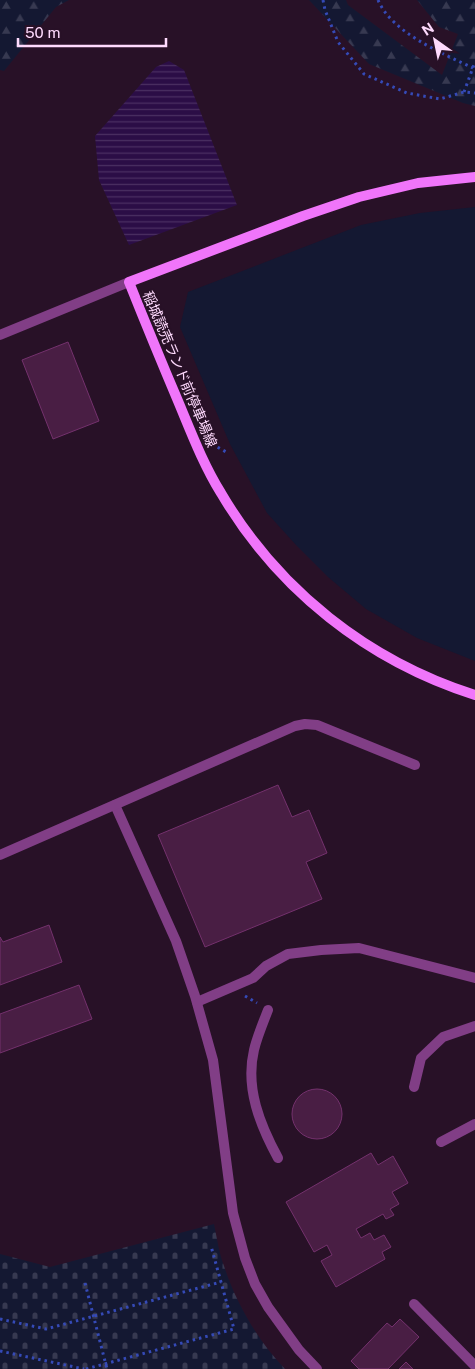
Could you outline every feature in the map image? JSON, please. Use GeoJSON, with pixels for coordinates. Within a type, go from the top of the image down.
{"type":"FeatureCollection","features":[{"type":"Feature","properties":{"kind":"main road","name":"稲城読売ランド前停車場線"},"geometry":{"type":"LineString","coordinates":[[475,177],[418,183],[359,197],[303,216],[128,282],[202,457],[220,492],[239,522],[282,577],[339,627],[370,647],[409,669],[475,695]]}},
{"type":"Feature","properties":{"kind":"street"},"geometry":{"type":"LineString","coordinates":[[0,335],[128,282]]}},
{"type":"Feature","properties":{"kind":"street"},"geometry":{"type":"LineString","coordinates":[[0,855],[295,726],[305,724],[317,725],[415,765]]}},
{"type":"Feature","properties":{"kind":"street"},"geometry":{"type":"LineString","coordinates":[[115,804],[176,942],[197,1002],[213,1060],[233,1213],[245,1258],[255,1284],[268,1307],[294,1343],[317,1369]]}},
{"type":"Feature","properties":{"kind":"street"},"geometry":{"type":"LineString","coordinates":[[197,1002],[253,978],[266,966],[288,954],[330,950],[359,948],[475,978]]}},
{"type":"Feature","properties":{"kind":"street"},"geometry":{"type":"LineString","coordinates":[[268,1010],[254,1051],[251,1073],[253,1095],[259,1118],[278,1158]]}},
{"type":"Feature","properties":{"kind":"street"},"geometry":{"type":"LineString","coordinates":[[414,1087],[422,1058],[443,1037],[475,1026]]}},
{"type":"Feature","properties":{"kind":"street"},"geometry":{"type":"LineString","coordinates":[[440,1142],[475,1124]]}},
{"type":"Feature","properties":{"kind":"street"},"geometry":{"type":"LineString","coordinates":[[414,1304],[475,1366]]}},
{"type":"Feature","properties":{"kind":"path"},"geometry":{"type":"LineString","coordinates":[[323,0],[338,42],[364,74],[408,92],[440,99],[464,92],[475,92]]}},
{"type":"Feature","properties":{"kind":"path"},"geometry":{"type":"LineString","coordinates":[[378,0],[382,10],[411,37],[472,68]]}},
{"type":"Feature","properties":{"kind":"path"},"geometry":{"type":"LineString","coordinates":[[464,92],[475,62]]}},
{"type":"Feature","properties":{"kind":"path"},"geometry":{"type":"LineString","coordinates":[[231,988],[268,1010]]}},
{"type":"Feature","properties":{"kind":"path"},"geometry":{"type":"LineString","coordinates":[[0,1351],[85,1369],[234,1329],[211,1246]]}},
{"type":"Feature","properties":{"kind":"path"},"geometry":{"type":"LineString","coordinates":[[85,1282],[107,1369]]}},
{"type":"Feature","properties":{"kind":"path"},"geometry":{"type":"LineString","coordinates":[[0,1319],[46,1329],[221,1282]]}},
{"type":"Feature","properties":{"kind":"green space"},"geometry":{"type":"Polygon","coordinates":[[[0,0],[69,0],[56,7],[4,71],[0,70],[0,0]]]}},
{"type":"Feature","properties":{"kind":"green space"},"geometry":{"type":"Polygon","coordinates":[[[309,0],[346,0],[348,5],[442,75],[458,34],[439,27],[417,0],[475,0],[475,106],[463,103],[369,64],[309,0]]]}},
{"type":"Feature","properties":{"kind":"green space"},"geometry":{"type":"Polygon","coordinates":[[[475,207],[475,661],[417,638],[366,609],[328,577],[267,513],[230,444],[180,327],[188,292],[361,225],[420,213],[475,207]]]}},
{"type":"Feature","properties":{"kind":"green space"},"geometry":{"type":"Polygon","coordinates":[[[214,1224],[222,1261],[241,1307],[257,1334],[285,1369],[0,1369],[0,1254],[50,1267],[214,1224]]]}},
{"type":"Feature","properties":{"kind":"shaded area"},"geometry":{"type":"Polygon","coordinates":[[[169,61],[184,70],[237,205],[129,245],[99,180],[95,136],[156,67],[169,61]]]}},
{"type":"Feature","properties":{"kind":"building"},"geometry":{"type":"Polygon","coordinates":[[[68,342],[99,421],[53,439],[22,360],[68,342]]]}},
{"type":"Feature","properties":{"kind":"building"},"geometry":{"type":"Polygon","coordinates":[[[278,785],[292,817],[309,810],[327,853],[306,862],[322,899],[205,947],[158,835],[278,785]]]}},
{"type":"Feature","properties":{"kind":"building"},"geometry":{"type":"Polygon","coordinates":[[[49,925],[62,962],[0,985],[0,937],[3,942],[49,925]]]}},
{"type":"Feature","properties":{"kind":"building"},"geometry":{"type":"Polygon","coordinates":[[[79,985],[92,1019],[0,1053],[0,1014],[79,985]]]}},
{"type":"Feature","properties":{"kind":"building"},"geometry":{"type":"Polygon","coordinates":[[[317,1089],[335,1096],[342,1114],[335,1132],[317,1139],[299,1132],[292,1114],[299,1096],[317,1089]]]}},
{"type":"Feature","properties":{"kind":"building"},"geometry":{"type":"Polygon","coordinates":[[[371,1153],[378,1165],[393,1156],[408,1183],[392,1192],[399,1204],[390,1209],[394,1215],[386,1219],[383,1214],[356,1229],[361,1238],[370,1233],[374,1240],[384,1235],[391,1247],[382,1252],[385,1259],[336,1287],[321,1261],[332,1255],[327,1245],[314,1252],[286,1202],[371,1153]]]}},
{"type":"Feature","properties":{"kind":"building"},"geometry":{"type":"Polygon","coordinates":[[[400,1319],[419,1337],[388,1369],[359,1369],[351,1361],[387,1323],[392,1327],[400,1319]]]}},
{"type":"Feature","properties":{"kind":"building"},"geometry":{"type":"Polygon","coordinates":[[[406,1362],[413,1369],[399,1369],[406,1362]]]}}]}
